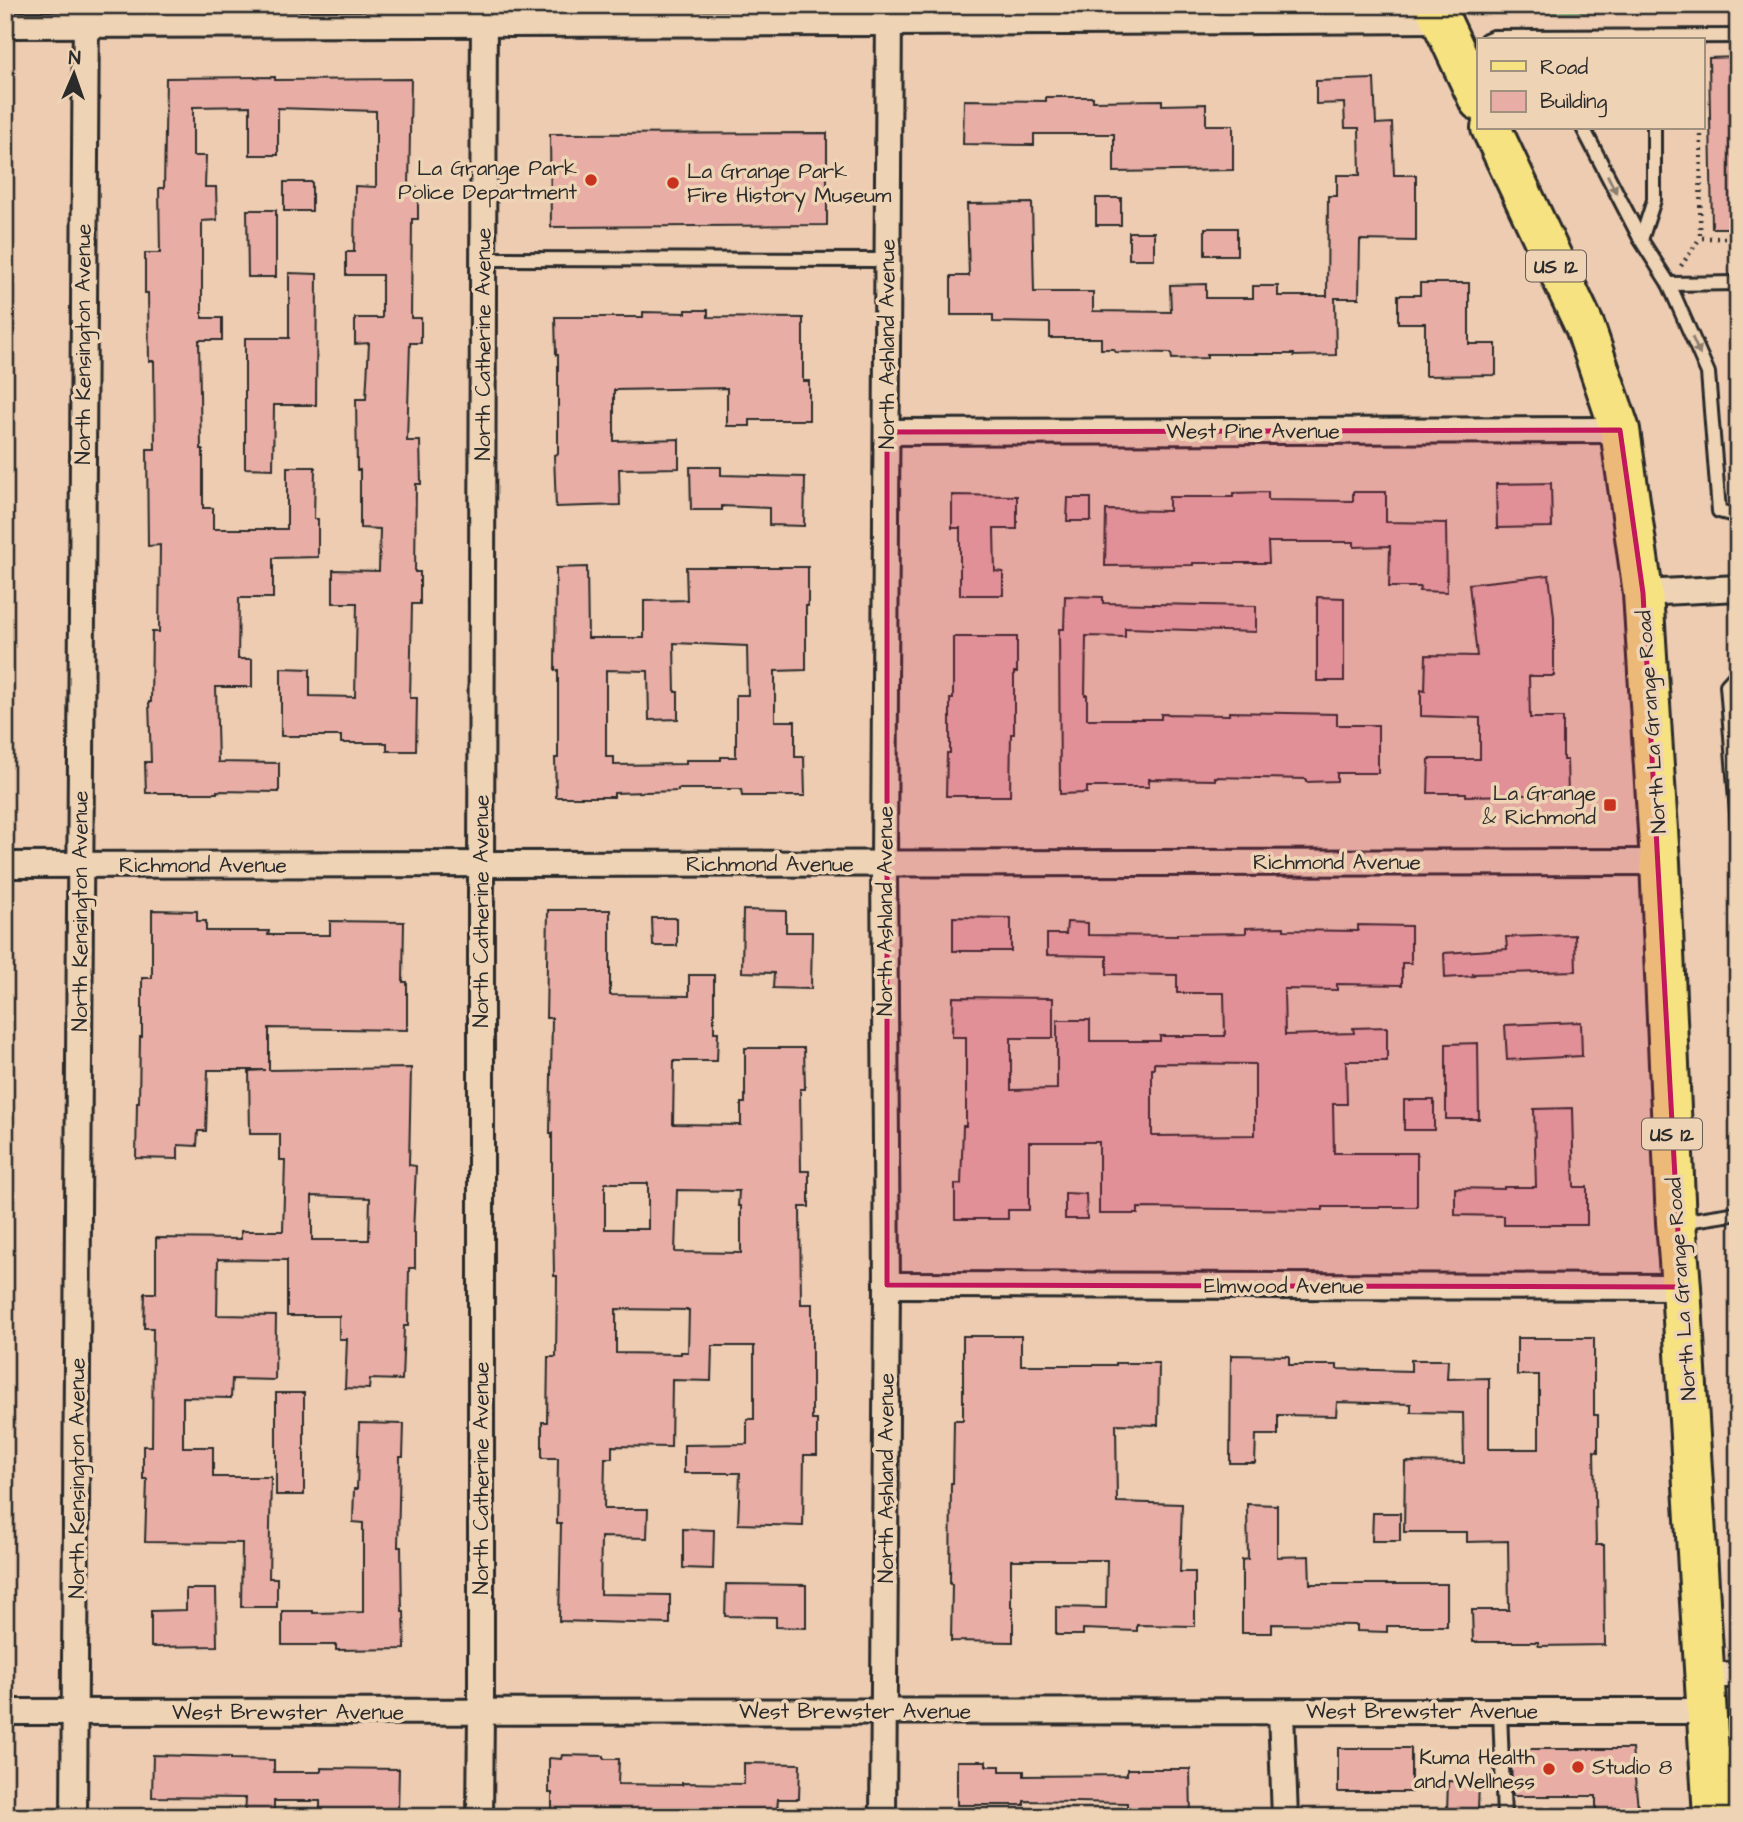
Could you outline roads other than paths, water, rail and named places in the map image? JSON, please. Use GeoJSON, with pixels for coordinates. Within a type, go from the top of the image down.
{"type":"FeatureCollection","features":[{"type":"Feature","properties":{"kind":"main road"},"geometry":{"type":"LineString","coordinates":[[1437,12],[1471,48],[1477,88]]}},
{"type":"Feature","properties":{"kind":"main road","name":"US 12"},"geometry":{"type":"LineString","coordinates":[[1492,130],[1585,327],[1616,418],[1643,593]]}},
{"type":"Feature","properties":{"kind":"main road","name":"North La Grange Road"},"geometry":{"type":"LineString","coordinates":[[1643,593],[1660,862],[1676,1222],[1724,1754],[1713,1817]]}},
{"type":"Feature","properties":{"kind":"street"},"geometry":{"type":"LineString","coordinates":[[5,25],[86,15],[1437,12]]}},
{"type":"Feature","properties":{"kind":"street","name":"North Catherine Avenue"},"geometry":{"type":"LineString","coordinates":[[480,1817],[484,14]]}},
{"type":"Feature","properties":{"kind":"street","name":"North Ashland Avenue"},"geometry":{"type":"LineString","coordinates":[[883,1817],[887,1285],[884,863],[888,14]]}},
{"type":"Feature","properties":{"kind":"street","name":"North Kensington Avenue"},"geometry":{"type":"LineString","coordinates":[[74,1817],[86,15]]}},
{"type":"Feature","properties":{"kind":"street","name":"West Pine Avenue"},"geometry":{"type":"LineString","coordinates":[[887,432],[1616,418]]}},
{"type":"Feature","properties":{"kind":"street"},"geometry":{"type":"LineString","coordinates":[[1643,593],[1738,588]]}},
{"type":"Feature","properties":{"kind":"street","name":"Richmond Avenue"},"geometry":{"type":"LineString","coordinates":[[5,864],[1660,862]]}},
{"type":"Feature","properties":{"kind":"street","name":"Elmwood Avenue"},"geometry":{"type":"LineString","coordinates":[[887,1285],[1681,1287]]}},
{"type":"Feature","properties":{"kind":"street","name":"West Brewster Avenue"},"geometry":{"type":"LineString","coordinates":[[5,1712],[1500,1711],[1716,1687]]}},
{"type":"Feature","properties":{"kind":"street"},"geometry":{"type":"LineString","coordinates":[[1281,1712],[1285,1817]]}},
{"type":"Feature","properties":{"kind":"lane"},"geometry":{"type":"LineString","coordinates":[[1491,38],[1738,36]]}},
{"type":"Feature","properties":{"kind":"lane"},"geometry":{"type":"LineString","coordinates":[[1584,130],[1641,240],[1669,284],[1708,373],[1719,511],[1738,516]]}},
{"type":"Feature","properties":{"kind":"lane"},"geometry":{"type":"LineString","coordinates":[[1641,240],[1654,200],[1654,130]]}},
{"type":"Feature","properties":{"kind":"lane"},"geometry":{"type":"LineString","coordinates":[[483,259],[888,260]]}},
{"type":"Feature","properties":{"kind":"lane"},"geometry":{"type":"LineString","coordinates":[[1669,284],[1738,283]]}},
{"type":"Feature","properties":{"kind":"lane"},"geometry":{"type":"LineString","coordinates":[[1738,673],[1727,685],[1738,826]]}},
{"type":"Feature","properties":{"kind":"lane"},"geometry":{"type":"LineString","coordinates":[[1676,1222],[1738,1213]]}},
{"type":"Feature","properties":{"kind":"lane"},"geometry":{"type":"LineString","coordinates":[[1500,1711],[1504,1817]]}},
{"type":"Feature","properties":{"kind":"place","name":"La Grange Park Police Department"},"geometry":{"type":"Point","coordinates":[591,180]}},
{"type":"Feature","properties":{"kind":"place","name":"La Grange Park Fire History Museum"},"geometry":{"type":"Point","coordinates":[673,183]}},
{"type":"Feature","properties":{"kind":"place","name":"La Grange & Richmond"},"geometry":{"type":"Point","coordinates":[1610,805]}},
{"type":"Feature","properties":{"kind":"place","name":"Studio 8"},"geometry":{"type":"Point","coordinates":[1578,1767]}},
{"type":"Feature","properties":{"kind":"place","name":"Kuma Health and Wellness"},"geometry":{"type":"Point","coordinates":[1549,1769]}}]}
